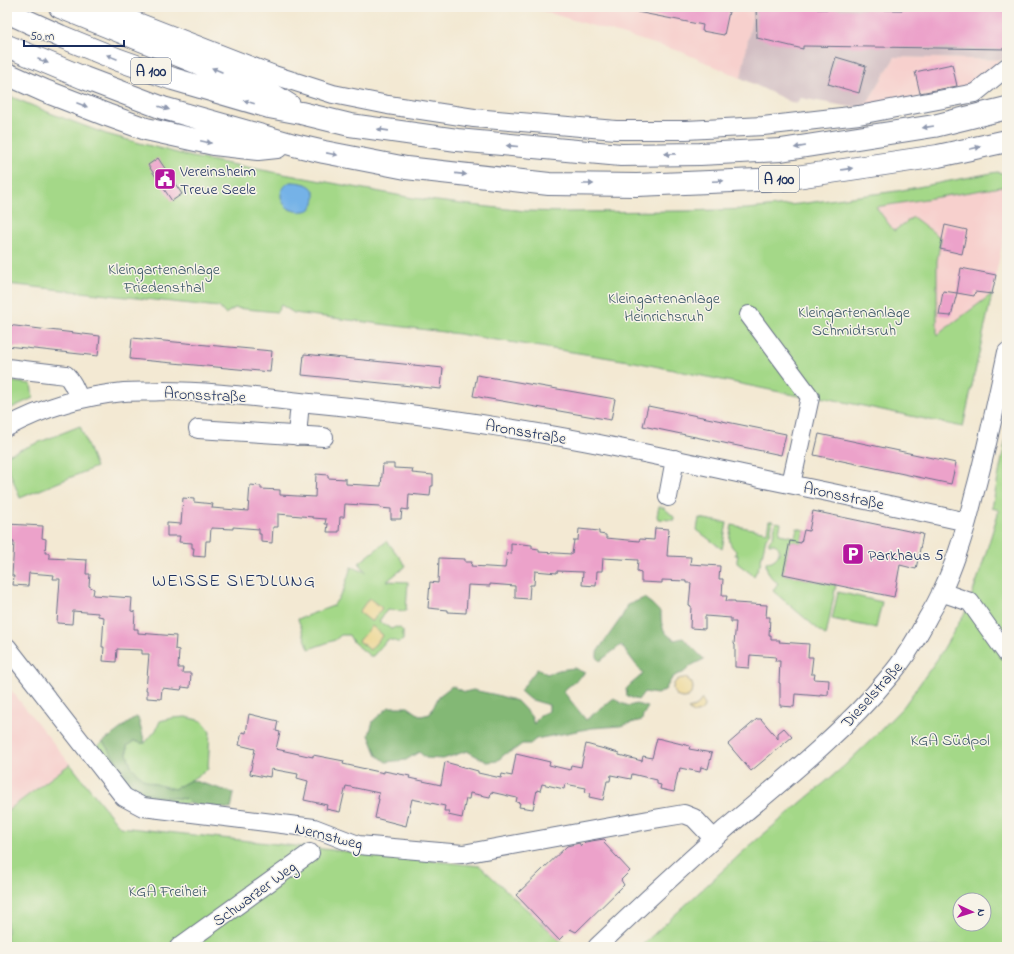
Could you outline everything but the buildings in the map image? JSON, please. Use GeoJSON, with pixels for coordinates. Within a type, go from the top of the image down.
{"type":"FeatureCollection","features":[{"type":"Feature","properties":{"kind":"highway"},"geometry":{"type":"LineString","coordinates":[[60,7],[267,91],[301,113]]}},
{"type":"Feature","properties":{"kind":"highway","name":"A 100"},"geometry":{"type":"LineString","coordinates":[[7,12],[119,60],[173,79],[269,107],[350,125],[457,140],[621,155],[700,154],[781,150],[934,126],[1007,108]]}},
{"type":"Feature","properties":{"kind":"highway","name":"A 100"},"geometry":{"type":"LineString","coordinates":[[7,46],[84,78],[163,108],[294,145],[406,168],[549,184],[637,185],[783,179],[938,156],[1007,141]]}},
{"type":"Feature","properties":{"kind":"highway"},"geometry":{"type":"LineString","coordinates":[[7,74],[45,91],[146,129],[214,144],[258,149],[294,145]]}},
{"type":"Feature","properties":{"kind":"street"},"geometry":{"type":"LineString","coordinates":[[99,7],[274,75],[333,94],[388,105],[474,118],[616,130],[686,130],[762,126],[859,115],[975,94],[1007,68]]}},
{"type":"Feature","properties":{"kind":"street"},"geometry":{"type":"LineString","coordinates":[[749,315],[810,397],[791,484]]}},
{"type":"Feature","properties":{"kind":"street","name":"Dieselstraße"},"geometry":{"type":"LineString","coordinates":[[597,947],[714,839],[821,748],[890,677],[905,656],[917,638],[942,592],[955,562],[984,458],[1007,352]]}},
{"type":"Feature","properties":{"kind":"street"},"geometry":{"type":"LineString","coordinates":[[7,368],[66,375],[76,388],[79,399]]}},
{"type":"Feature","properties":{"kind":"street","name":"Aronsstraße"},"geometry":{"type":"LineString","coordinates":[[7,427],[45,410],[79,399],[130,392],[215,393],[370,409],[502,427],[567,438],[675,459],[967,522]]}},
{"type":"Feature","properties":{"kind":"street"},"geometry":{"type":"LineString","coordinates":[[297,436],[300,402]]}},
{"type":"Feature","properties":{"kind":"street"},"geometry":{"type":"LineString","coordinates":[[198,429],[324,437]]}},
{"type":"Feature","properties":{"kind":"street"},"geometry":{"type":"LineString","coordinates":[[668,497],[675,459]]}},
{"type":"Feature","properties":{"kind":"street"},"geometry":{"type":"LineString","coordinates":[[942,592],[970,602],[1007,654]]}},
{"type":"Feature","properties":{"kind":"street","name":"Nernstweg"},"geometry":{"type":"LineString","coordinates":[[7,647],[124,797],[144,807],[314,828],[358,845],[463,854],[684,814],[694,818],[714,839]]}},
{"type":"Feature","properties":{"kind":"street","name":"Schwarzer Weg"},"geometry":{"type":"LineString","coordinates":[[180,947],[310,853]]}},
{"type":"Feature","properties":{"kind":"shaded area"},"geometry":{"type":"Polygon","coordinates":[[[529,7],[754,7],[741,78],[682,52],[529,7]]]}},
{"type":"Feature","properties":{"kind":"shaded area"},"geometry":{"type":"Polygon","coordinates":[[[754,7],[1007,7],[1007,60],[895,57],[864,108],[856,108],[801,98],[795,104],[741,78],[754,7]]]}},
{"type":"Feature","properties":{"kind":"shaded area"},"geometry":{"type":"Polygon","coordinates":[[[895,57],[1000,60],[968,91],[864,108],[895,57]]]}},
{"type":"Feature","properties":{"kind":"shaded area"},"geometry":{"type":"Polygon","coordinates":[[[1007,186],[1007,220],[992,294],[937,335],[937,261],[941,238],[894,231],[876,207],[1007,186]]]}},
{"type":"Feature","properties":{"kind":"shaded area"},"geometry":{"type":"Polygon","coordinates":[[[7,685],[70,764],[7,811],[7,685]]]}},
{"type":"Feature","properties":{"kind":"green space"},"geometry":{"type":"Polygon","coordinates":[[[7,95],[106,134],[192,157],[413,198],[526,211],[686,211],[747,209],[799,204],[897,191],[997,172],[1007,174],[1007,186],[876,207],[894,231],[913,217],[941,238],[937,261],[937,335],[992,294],[963,427],[816,396],[804,397],[635,362],[459,334],[294,313],[281,305],[277,312],[235,308],[225,314],[219,307],[7,284],[7,95]],[[291,182],[290,210],[315,198],[306,184],[291,182]]]}},
{"type":"Feature","properties":{"kind":"green space"},"geometry":{"type":"Polygon","coordinates":[[[7,381],[31,384],[33,398],[7,410],[7,381]]]}},
{"type":"Feature","properties":{"kind":"green space"},"geometry":{"type":"Polygon","coordinates":[[[80,426],[96,467],[20,498],[7,465],[7,455],[80,426]]]}},
{"type":"Feature","properties":{"kind":"green space","name":"KGA Südpol"},"geometry":{"type":"Polygon","coordinates":[[[1007,433],[1007,947],[640,947],[746,849],[843,767],[904,706],[938,658],[967,609],[999,510],[992,508],[1007,433]]]}},
{"type":"Feature","properties":{"kind":"green space"},"geometry":{"type":"Polygon","coordinates":[[[659,506],[664,508],[673,516],[674,520],[658,519],[657,516],[659,506]]]}},
{"type":"Feature","properties":{"kind":"green space"},"geometry":{"type":"Polygon","coordinates":[[[699,518],[727,523],[722,549],[697,530],[699,518]]]}},
{"type":"Feature","properties":{"kind":"green space"},"geometry":{"type":"Polygon","coordinates":[[[769,521],[773,521],[770,534],[766,538],[760,564],[754,576],[737,563],[738,555],[735,555],[736,551],[730,542],[732,525],[767,532],[769,521]]]}},
{"type":"Feature","properties":{"kind":"green space"},"geometry":{"type":"Polygon","coordinates":[[[776,522],[781,523],[779,534],[795,537],[797,528],[804,530],[801,543],[790,541],[783,574],[836,585],[826,636],[773,591],[778,583],[769,574],[766,562],[775,559],[779,552],[777,546],[774,544],[769,544],[769,541],[773,536],[776,522]]]}},
{"type":"Feature","properties":{"kind":"green space"},"geometry":{"type":"Polygon","coordinates":[[[387,541],[406,566],[387,581],[408,582],[406,611],[387,610],[379,621],[391,629],[396,627],[400,628],[403,631],[403,640],[398,642],[387,640],[373,656],[370,656],[353,642],[349,635],[341,635],[335,640],[309,649],[298,619],[333,606],[343,592],[351,567],[366,572],[359,563],[387,541]]]}},
{"type":"Feature","properties":{"kind":"green space"},"geometry":{"type":"Polygon","coordinates":[[[838,592],[882,602],[876,628],[832,619],[838,592]]]}},
{"type":"Feature","properties":{"kind":"green space"},"geometry":{"type":"Polygon","coordinates":[[[644,598],[661,613],[662,626],[665,632],[675,640],[683,638],[704,659],[692,665],[683,673],[672,678],[665,690],[657,694],[644,692],[638,700],[627,696],[626,689],[643,674],[621,645],[600,661],[597,657],[597,652],[621,618],[628,605],[644,598]]]}},
{"type":"Feature","properties":{"kind":"green space"},"geometry":{"type":"Polygon","coordinates":[[[574,668],[585,673],[563,691],[586,720],[614,698],[629,706],[636,704],[648,707],[642,720],[620,726],[592,728],[536,739],[530,744],[522,744],[505,754],[497,761],[487,762],[467,751],[443,759],[426,758],[419,752],[406,760],[386,762],[377,755],[369,735],[373,721],[389,707],[408,707],[421,716],[430,714],[439,696],[452,686],[465,692],[473,690],[517,701],[531,716],[534,724],[540,715],[549,711],[549,705],[529,699],[520,691],[537,669],[547,674],[559,670],[574,668]]]}},
{"type":"Feature","properties":{"kind":"green space"},"geometry":{"type":"Polygon","coordinates":[[[136,717],[138,718],[145,743],[134,741],[127,746],[127,754],[131,766],[143,779],[174,789],[191,780],[234,793],[231,809],[191,804],[186,799],[143,793],[132,782],[103,742],[136,717]]]}},
{"type":"Feature","properties":{"kind":"green space"},"geometry":{"type":"Polygon","coordinates":[[[186,717],[202,721],[210,732],[208,769],[174,789],[143,779],[131,766],[127,754],[127,746],[134,741],[145,743],[156,730],[160,721],[186,717]]]}},
{"type":"Feature","properties":{"kind":"green space"},"geometry":{"type":"Polygon","coordinates":[[[103,742],[132,782],[143,793],[186,799],[191,804],[144,801],[133,796],[96,747],[103,742]]]}},
{"type":"Feature","properties":{"kind":"green space","name":"KGA Freiheit"},"geometry":{"type":"Polygon","coordinates":[[[70,764],[120,827],[480,866],[565,945],[563,947],[7,947],[7,811],[70,764]]]}},
{"type":"Feature","properties":{"kind":"sand"},"geometry":{"type":"Polygon","coordinates":[[[369,598],[382,608],[372,622],[359,612],[369,598]]]}},
{"type":"Feature","properties":{"kind":"sand"},"geometry":{"type":"Polygon","coordinates":[[[372,626],[383,635],[370,650],[359,641],[372,626]]]}},
{"type":"Feature","properties":{"kind":"sand"},"geometry":{"type":"Polygon","coordinates":[[[683,678],[690,681],[693,688],[690,695],[683,698],[676,695],[673,688],[676,681],[683,678]]]}},
{"type":"Feature","properties":{"kind":"sand"},"geometry":{"type":"Polygon","coordinates":[[[702,699],[704,707],[701,711],[693,713],[688,709],[696,707],[702,699]]]}},
{"type":"Feature","properties":{"kind":"water"},"geometry":{"type":"Polygon","coordinates":[[[290,182],[303,183],[311,187],[315,194],[315,199],[313,206],[309,210],[291,210],[283,202],[281,197],[282,192],[284,187],[290,182]]]}},
{"type":"Feature","properties":{"kind":"place","name":"Vereinsheim Treue Seele"},"geometry":{"type":"Point","coordinates":[165,179]}},
{"type":"Feature","properties":{"kind":"place","name":"Parkhaus 5"},"geometry":{"type":"Point","coordinates":[853,554]}},
{"type":"Feature","properties":{"kind":"district","name":"WEISSE SIEDLUNG"},"geometry":{"type":"Point","coordinates":[234,580]}},
{"type":"Feature","properties":{"kind":"park label","name":"Kleingartenanlage Friedensthal"},"geometry":{"type":"Point","coordinates":[164,277]}},
{"type":"Feature","properties":{"kind":"park label","name":"Kleingartenanlage Heinrichsruh"},"geometry":{"type":"Point","coordinates":[664,306]}},
{"type":"Feature","properties":{"kind":"park label","name":"Kleingartenanlage Schmidtsruh"},"geometry":{"type":"Point","coordinates":[854,320]}}]}
